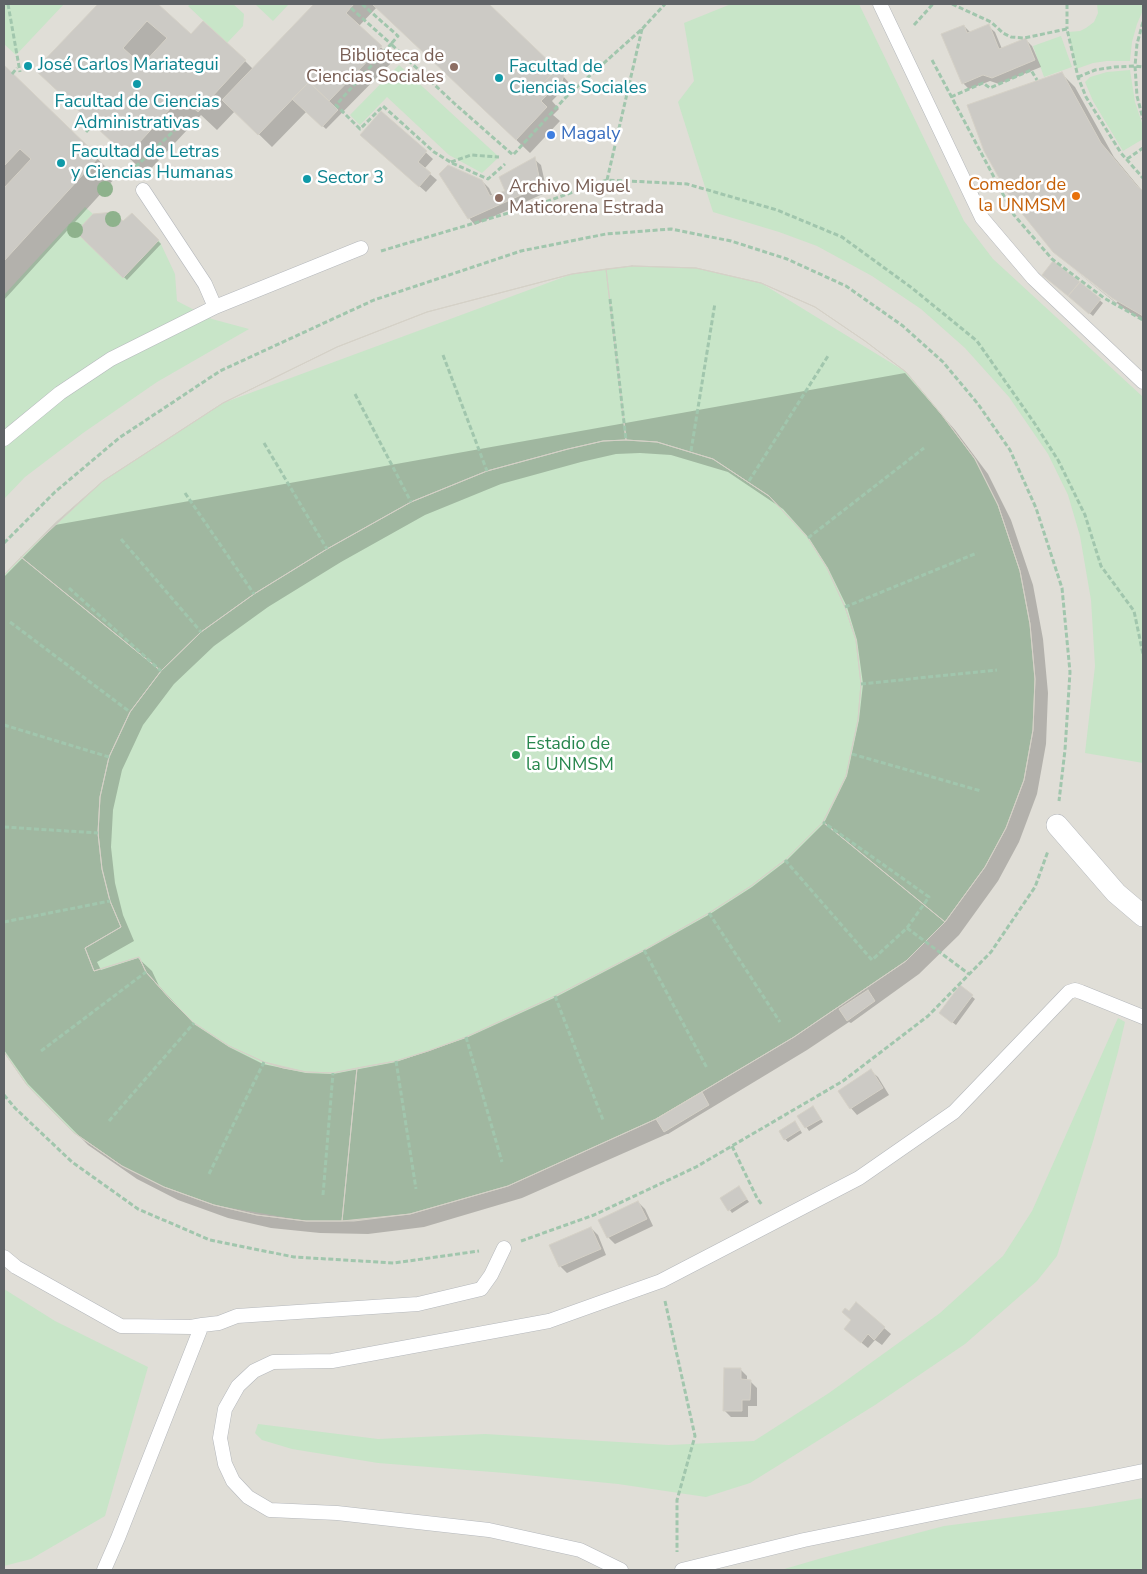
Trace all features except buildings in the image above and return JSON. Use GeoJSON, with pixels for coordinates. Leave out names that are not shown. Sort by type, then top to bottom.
{"type":"FeatureCollection","features":[{"type":"Feature","properties":{"kind":"street"},"geometry":{"type":"LineString","coordinates":[[1057,826],[1116,894],[1143,916]]}},
{"type":"Feature","properties":{"kind":"lane"},"geometry":{"type":"LineString","coordinates":[[880,4],[982,218],[1033,278],[1143,382]]}},
{"type":"Feature","properties":{"kind":"lane"},"geometry":{"type":"LineString","coordinates":[[143,190],[205,284],[215,307]]}},
{"type":"Feature","properties":{"kind":"lane"},"geometry":{"type":"LineString","coordinates":[[4,439],[60,393],[111,358],[215,307],[361,248]]}},
{"type":"Feature","properties":{"kind":"lane"},"geometry":{"type":"LineString","coordinates":[[620,1570],[580,1550],[489,1530],[337,1513],[270,1510],[248,1497],[234,1481],[225,1464],[220,1438],[225,1409],[238,1386],[254,1371],[272,1362],[332,1361],[549,1321],[661,1281],[859,1178],[954,1112],[1069,992],[1075,990],[1081,992],[1143,1017]]}},
{"type":"Feature","properties":{"kind":"lane"},"geometry":{"type":"LineString","coordinates":[[4,1257],[16,1267],[121,1326],[191,1326],[219,1323],[237,1316],[418,1304],[481,1289],[491,1275],[504,1248]]}},
{"type":"Feature","properties":{"kind":"lane"},"geometry":{"type":"LineString","coordinates":[[104,1570],[202,1325]]}},
{"type":"Feature","properties":{"kind":"lane"},"geometry":{"type":"LineString","coordinates":[[682,1570],[804,1540],[1143,1471]]}},
{"type":"Feature","properties":{"kind":"path"},"geometry":{"type":"LineString","coordinates":[[8,4],[18,70],[12,74]]}},
{"type":"Feature","properties":{"kind":"path"},"geometry":{"type":"LineString","coordinates":[[362,4],[398,36],[336,105],[360,129],[382,106],[434,152],[488,179],[505,164]]}},
{"type":"Feature","properties":{"kind":"path"},"geometry":{"type":"LineString","coordinates":[[350,8],[513,155],[567,96],[642,29],[665,4]]}},
{"type":"Feature","properties":{"kind":"path"},"geometry":{"type":"LineString","coordinates":[[914,25],[933,4]]}},
{"type":"Feature","properties":{"kind":"path"},"geometry":{"type":"LineString","coordinates":[[952,4],[991,22],[1002,33],[1011,37],[1024,38],[1067,29]]}},
{"type":"Feature","properties":{"kind":"path"},"geometry":{"type":"LineString","coordinates":[[1067,4],[1067,29],[1078,77],[1086,97],[1126,159],[1143,178]]}},
{"type":"Feature","properties":{"kind":"path"},"geometry":{"type":"LineString","coordinates":[[910,18],[918,33]]}},
{"type":"Feature","properties":{"kind":"path"},"geometry":{"type":"LineString","coordinates":[[1143,22],[1137,44],[1135,66],[1137,96],[1143,119]]}},
{"type":"Feature","properties":{"kind":"path"},"geometry":{"type":"LineString","coordinates":[[607,180],[642,29]]}},
{"type":"Feature","properties":{"kind":"path"},"geometry":{"type":"LineString","coordinates":[[930,57],[1014,215],[1052,259],[1104,298],[1143,320]]}},
{"type":"Feature","properties":{"kind":"path"},"geometry":{"type":"LineString","coordinates":[[1078,77],[1096,70],[1135,66],[1143,68]]}},
{"type":"Feature","properties":{"kind":"path"},"geometry":{"type":"LineString","coordinates":[[951,97],[983,83],[990,88],[1031,70],[1037,80]]}},
{"type":"Feature","properties":{"kind":"path"},"geometry":{"type":"LineString","coordinates":[[129,173],[178,126],[196,123]]}},
{"type":"Feature","properties":{"kind":"path"},"geometry":{"type":"LineString","coordinates":[[86,132],[93,124]]}},
{"type":"Feature","properties":{"kind":"path"},"geometry":{"type":"LineString","coordinates":[[1126,159],[1143,148]]}},
{"type":"Feature","properties":{"kind":"path"},"geometry":{"type":"LineString","coordinates":[[451,162],[472,155],[498,157]]}},
{"type":"Feature","properties":{"kind":"path"},"geometry":{"type":"LineString","coordinates":[[361,248],[375,252],[546,202],[607,180],[687,184],[777,210],[842,237],[912,288],[977,342],[1058,460],[1084,515],[1101,566],[1134,611],[1143,654]]}},
{"type":"Feature","properties":{"kind":"path"},"geometry":{"type":"LineString","coordinates":[[4,543],[56,492],[119,438],[220,371],[374,300],[521,252],[606,234],[671,229],[730,241],[787,259],[846,286],[903,326],[942,362],[978,404],[1010,450],[1036,508],[1062,588],[1070,672],[1065,750],[1057,826],[1035,887],[991,952],[928,1016],[843,1081],[696,1167],[594,1215],[504,1248],[394,1264],[294,1257],[210,1240],[138,1209],[72,1162],[15,1108],[4,1095]]}},
{"type":"Feature","properties":{"kind":"path"},"geometry":{"type":"LineString","coordinates":[[610,299],[626,440]]}},
{"type":"Feature","properties":{"kind":"path"},"geometry":{"type":"LineString","coordinates":[[692,451],[715,303]]}},
{"type":"Feature","properties":{"kind":"path"},"geometry":{"type":"LineString","coordinates":[[443,356],[487,471]]}},
{"type":"Feature","properties":{"kind":"path"},"geometry":{"type":"LineString","coordinates":[[749,481],[828,356]]}},
{"type":"Feature","properties":{"kind":"path"},"geometry":{"type":"LineString","coordinates":[[354,394],[411,502]]}},
{"type":"Feature","properties":{"kind":"path"},"geometry":{"type":"LineString","coordinates":[[264,443],[327,549]]}},
{"type":"Feature","properties":{"kind":"path"},"geometry":{"type":"LineString","coordinates":[[808,538],[924,448]]}},
{"type":"Feature","properties":{"kind":"path"},"geometry":{"type":"LineString","coordinates":[[185,493],[254,594]]}},
{"type":"Feature","properties":{"kind":"path"},"geometry":{"type":"LineString","coordinates":[[120,539],[201,632]]}},
{"type":"Feature","properties":{"kind":"path"},"geometry":{"type":"LineString","coordinates":[[845,607],[977,553]]}},
{"type":"Feature","properties":{"kind":"path"},"geometry":{"type":"LineString","coordinates":[[69,588],[161,671]]}},
{"type":"Feature","properties":{"kind":"path"},"geometry":{"type":"LineString","coordinates":[[10,622],[130,712]]}},
{"type":"Feature","properties":{"kind":"path"},"geometry":{"type":"LineString","coordinates":[[861,684],[997,670]]}},
{"type":"Feature","properties":{"kind":"path"},"geometry":{"type":"LineString","coordinates":[[4,725],[109,756]]}},
{"type":"Feature","properties":{"kind":"path"},"geometry":{"type":"LineString","coordinates":[[852,754],[981,791]]}},
{"type":"Feature","properties":{"kind":"path"},"geometry":{"type":"LineString","coordinates":[[785,860],[872,960],[907,928],[929,897],[823,822]]}},
{"type":"Feature","properties":{"kind":"path"},"geometry":{"type":"LineString","coordinates":[[4,827],[98,832]]}},
{"type":"Feature","properties":{"kind":"path"},"geometry":{"type":"LineString","coordinates":[[4,922],[110,901]]}},
{"type":"Feature","properties":{"kind":"path"},"geometry":{"type":"LineString","coordinates":[[709,913],[780,1022]]}},
{"type":"Feature","properties":{"kind":"path"},"geometry":{"type":"LineString","coordinates":[[907,928],[969,974]]}},
{"type":"Feature","properties":{"kind":"path"},"geometry":{"type":"LineString","coordinates":[[644,950],[707,1068]]}},
{"type":"Feature","properties":{"kind":"path"},"geometry":{"type":"LineString","coordinates":[[41,1051],[146,972]]}},
{"type":"Feature","properties":{"kind":"path"},"geometry":{"type":"LineString","coordinates":[[556,996],[604,1120]]}},
{"type":"Feature","properties":{"kind":"path"},"geometry":{"type":"LineString","coordinates":[[109,1121],[194,1023]]}},
{"type":"Feature","properties":{"kind":"path"},"geometry":{"type":"LineString","coordinates":[[466,1037],[502,1162]]}},
{"type":"Feature","properties":{"kind":"path"},"geometry":{"type":"LineString","coordinates":[[396,1061],[416,1189]]}},
{"type":"Feature","properties":{"kind":"path"},"geometry":{"type":"LineString","coordinates":[[209,1174],[264,1062]]}},
{"type":"Feature","properties":{"kind":"path"},"geometry":{"type":"LineString","coordinates":[[323,1195],[333,1073]]}},
{"type":"Feature","properties":{"kind":"path"},"geometry":{"type":"LineString","coordinates":[[732,1146],[757,1198],[774,1222]]}},
{"type":"Feature","properties":{"kind":"path"},"geometry":{"type":"LineString","coordinates":[[661,1281],[695,1436],[677,1500],[677,1553]]}},
{"type":"Feature","properties":{"kind":"shaded area"},"geometry":{"type":"Polygon","coordinates":[[[4,4],[1143,4],[1143,1570],[4,1570],[4,4]]]}},
{"type":"Feature","properties":{"kind":"green space"},"geometry":{"type":"Polygon","coordinates":[[[4,4],[64,4],[16,55],[4,44],[4,4]]]}},
{"type":"Feature","properties":{"kind":"green space"},"geometry":{"type":"Polygon","coordinates":[[[191,4],[233,4],[244,14],[243,26],[227,43],[188,6],[191,4]]]}},
{"type":"Feature","properties":{"kind":"green space"},"geometry":{"type":"Polygon","coordinates":[[[255,4],[289,4],[273,21],[255,4]]]}},
{"type":"Feature","properties":{"kind":"green space"},"geometry":{"type":"Polygon","coordinates":[[[731,4],[859,4],[964,221],[993,259],[1143,397],[1143,763],[1085,753],[1095,666],[1091,600],[1080,536],[1068,495],[1048,454],[1009,397],[965,348],[921,309],[872,276],[817,246],[713,212],[678,102],[694,81],[684,23],[731,4]]]}},
{"type":"Feature","properties":{"kind":"green space"},"geometry":{"type":"Polygon","coordinates":[[[1097,4],[1143,4],[1143,10],[1132,42],[1130,61],[1093,63],[1076,69],[1068,32],[1080,31],[1094,22],[1098,13],[1097,4]]]}},
{"type":"Feature","properties":{"kind":"green space"},"geometry":{"type":"Polygon","coordinates":[[[1061,36],[1072,67],[1044,77],[1033,46],[1061,36]]]}},
{"type":"Feature","properties":{"kind":"green space"},"geometry":{"type":"Polygon","coordinates":[[[399,65],[499,157],[482,173],[449,155],[387,97],[360,125],[350,115],[399,65]]]}},
{"type":"Feature","properties":{"kind":"green space"},"geometry":{"type":"Polygon","coordinates":[[[1130,70],[1135,102],[1143,126],[1143,139],[1123,151],[1093,101],[1085,82],[1090,77],[1107,72],[1130,70]]]}},
{"type":"Feature","properties":{"kind":"green space"},"geometry":{"type":"Polygon","coordinates":[[[85,207],[93,214],[76,232],[123,278],[159,240],[175,274],[177,301],[212,319],[249,329],[157,382],[83,433],[25,477],[4,499],[4,295],[85,207]]]}},
{"type":"Feature","properties":{"kind":"green space","name":"Estadio de la UNMSM"},"geometry":{"type":"Polygon","coordinates":[[[632,266],[696,268],[761,283],[906,372],[975,459],[998,505],[1020,571],[1030,624],[1035,679],[1033,730],[1024,780],[1006,828],[985,867],[945,922],[906,961],[794,1037],[656,1119],[508,1186],[410,1214],[354,1221],[306,1221],[214,1205],[164,1187],[122,1166],[73,1132],[27,1085],[4,1052],[4,575],[54,524],[103,481],[223,403],[572,274],[632,266]]]}},
{"type":"Feature","properties":{"kind":"green space"},"geometry":{"type":"Polygon","coordinates":[[[1118,1018],[1125,1022],[1118,1052],[1094,1138],[1057,1256],[1037,1281],[965,1344],[875,1405],[750,1483],[706,1497],[618,1484],[378,1463],[292,1449],[262,1440],[255,1433],[258,1424],[378,1439],[485,1434],[669,1445],[754,1441],[829,1393],[940,1313],[1003,1256],[1032,1211],[1118,1018]]]}},
{"type":"Feature","properties":{"kind":"green space"},"geometry":{"type":"Polygon","coordinates":[[[4,1289],[55,1321],[148,1367],[105,1516],[31,1559],[4,1566],[4,1289]]]}},
{"type":"Feature","properties":{"kind":"green space"},"geometry":{"type":"Polygon","coordinates":[[[1143,1498],[1143,1570],[781,1570],[944,1526],[1090,1507],[1143,1498]]]}},
{"type":"Feature","properties":{"kind":"place","name":"José Carlos Mariategui"},"geometry":{"type":"Point","coordinates":[28,66]}},
{"type":"Feature","properties":{"kind":"place","name":"Biblioteca de Ciencias Sociales"},"geometry":{"type":"Point","coordinates":[454,67]}},
{"type":"Feature","properties":{"kind":"place","name":"Facultad de Ciencias Sociales"},"geometry":{"type":"Point","coordinates":[499,78]}},
{"type":"Feature","properties":{"kind":"place","name":"Facultad de Ciencias Administrativas"},"geometry":{"type":"Point","coordinates":[137,84]}},
{"type":"Feature","properties":{"kind":"place","name":"Magaly"},"geometry":{"type":"Point","coordinates":[551,135]}},
{"type":"Feature","properties":{"kind":"place","name":"Facultad de Letras y Ciencias Humanas"},"geometry":{"type":"Point","coordinates":[61,163]}},
{"type":"Feature","properties":{"kind":"place","name":"Sector 3"},"geometry":{"type":"Point","coordinates":[307,179]}},
{"type":"Feature","properties":{"kind":"place","name":"Comedor de la UNMSM"},"geometry":{"type":"Point","coordinates":[1076,196]}},
{"type":"Feature","properties":{"kind":"place","name":"Archivo Miguel Maticorena Estrada"},"geometry":{"type":"Point","coordinates":[499,198]}},
{"type":"Feature","properties":{"kind":"place","name":"Estadio de la UNMSM"},"geometry":{"type":"Point","coordinates":[516,755]}}]}
